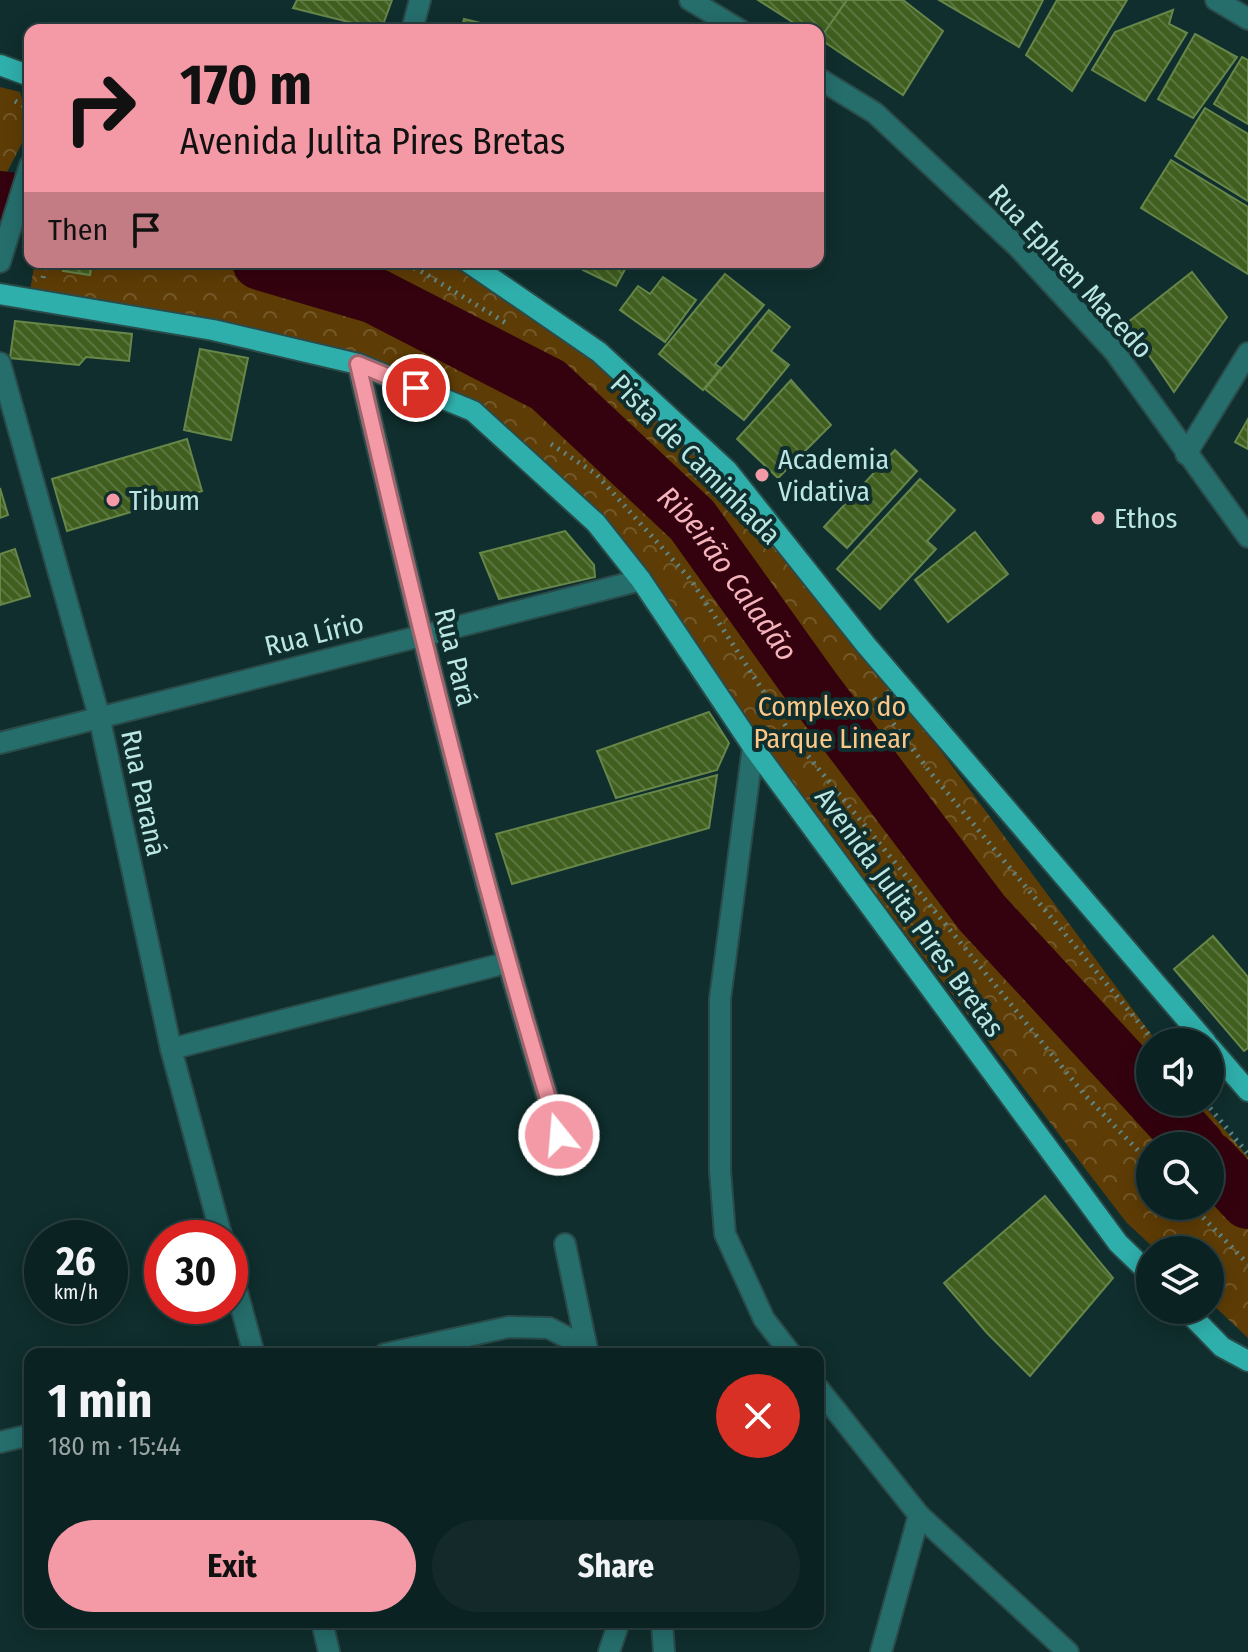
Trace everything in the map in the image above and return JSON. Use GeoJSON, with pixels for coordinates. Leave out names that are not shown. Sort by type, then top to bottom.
{"type":"FeatureCollection","features":[{"type":"Feature","properties":{"kind":"main road"},"geometry":{"type":"LineString","coordinates":[[0,65],[24,74]]}},
{"type":"Feature","properties":{"kind":"main road"},"geometry":{"type":"LineString","coordinates":[[477,268],[599,352],[727,470],[866,645],[1194,1028]]}},
{"type":"Feature","properties":{"kind":"main road","name":"Avenida Julita Pires Bretas"},"geometry":{"type":"LineString","coordinates":[[0,294],[213,330],[358,364],[473,411],[596,523],[641,580],[753,747],[1118,1243],[1136,1260]]}},
{"type":"Feature","properties":{"kind":"main road"},"geometry":{"type":"LineString","coordinates":[[1224,1063],[1248,1091]]}},
{"type":"Feature","properties":{"kind":"main road"},"geometry":{"type":"LineString","coordinates":[[1200,1324],[1222,1347],[1248,1361]]}},
{"type":"Feature","properties":{"kind":"street"},"geometry":{"type":"LineString","coordinates":[[414,24],[420,0]]}},
{"type":"Feature","properties":{"kind":"street"},"geometry":{"type":"LineString","coordinates":[[690,0],[730,24]]}},
{"type":"Feature","properties":{"kind":"street"},"geometry":{"type":"LineString","coordinates":[[1216,0],[1248,19]]}},
{"type":"Feature","properties":{"kind":"street","name":"Rua Ephren Macedo"},"geometry":{"type":"LineString","coordinates":[[824,82],[875,113],[1019,248],[1114,351],[1248,537]]}},
{"type":"Feature","properties":{"kind":"street"},"geometry":{"type":"LineString","coordinates":[[0,262],[24,186]]}},
{"type":"Feature","properties":{"kind":"street"},"geometry":{"type":"LineString","coordinates":[[1186,454],[1248,353]]}},
{"type":"Feature","properties":{"kind":"street","name":"Rua Paraná"},"geometry":{"type":"LineString","coordinates":[[0,363],[99,716],[171,1049],[217,1220]]}},
{"type":"Feature","properties":{"kind":"street","name":"Rua Pará"},"geometry":{"type":"LineString","coordinates":[[358,364],[421,636],[506,963],[559,1135]]}},
{"type":"Feature","properties":{"kind":"street","name":"Rua Lírio"},"geometry":{"type":"LineString","coordinates":[[0,743],[641,580]]}},
{"type":"Feature","properties":{"kind":"street"},"geometry":{"type":"LineString","coordinates":[[753,747],[720,999],[720,1171],[725,1234],[764,1319],[786,1348]]}},
{"type":"Feature","properties":{"kind":"street"},"geometry":{"type":"LineString","coordinates":[[171,1049],[506,963]]}},
{"type":"Feature","properties":{"kind":"street"},"geometry":{"type":"LineString","coordinates":[[565,1244],[586,1348]]}},
{"type":"Feature","properties":{"kind":"street"},"geometry":{"type":"LineString","coordinates":[[246,1324],[252,1348]]}},
{"type":"Feature","properties":{"kind":"street"},"geometry":{"type":"LineString","coordinates":[[413,1348],[509,1327],[549,1328],[583,1348]]}},
{"type":"Feature","properties":{"kind":"street"},"geometry":{"type":"LineString","coordinates":[[824,1396],[919,1515],[1068,1652]]}},
{"type":"Feature","properties":{"kind":"street"},"geometry":{"type":"LineString","coordinates":[[0,1442],[24,1436]]}},
{"type":"Feature","properties":{"kind":"street"},"geometry":{"type":"LineString","coordinates":[[881,1652],[919,1515]]}},
{"type":"Feature","properties":{"kind":"street"},"geometry":{"type":"LineString","coordinates":[[323,1628],[329,1652]]}},
{"type":"Feature","properties":{"kind":"street"},"geometry":{"type":"LineString","coordinates":[[609,1652],[617,1628]]}},
{"type":"Feature","properties":{"kind":"street"},"geometry":{"type":"LineString","coordinates":[[662,1628],[664,1652]]}},
{"type":"Feature","properties":{"kind":"path"},"geometry":{"type":"LineString","coordinates":[[414,268],[519,331]]}},
{"type":"Feature","properties":{"kind":"path"},"geometry":{"type":"LineString","coordinates":[[872,696],[930,772],[1143,1028]]}},
{"type":"Feature","properties":{"kind":"path"},"geometry":{"type":"LineString","coordinates":[[1217,1116],[1248,1154]]}},
{"type":"Feature","properties":{"kind":"path"},"geometry":{"type":"LineString","coordinates":[[1206,1220],[1248,1264]]}},
{"type":"Feature","properties":{"kind":"green space"},"geometry":{"type":"Polygon","coordinates":[[[0,87],[20,92],[24,106],[24,140],[5,176],[0,176],[0,87]]]}},
{"type":"Feature","properties":{"kind":"green space","name":"Complexo do Parque Linear"},"geometry":{"type":"Polygon","coordinates":[[[34,268],[469,268],[597,353],[722,472],[863,646],[1147,1028],[1136,1028],[1136,1116],[1213,1116],[1248,1157],[1248,1338],[1224,1315],[1224,1236],[1141,1236],[1126,1222],[771,757],[662,593],[473,406],[357,358],[30,290],[34,268]]]}},
{"type":"Feature","properties":{"kind":"building"},"geometry":{"type":"Polygon","coordinates":[[[297,0],[392,0],[383,24],[357,24],[293,8],[297,0]]]}},
{"type":"Feature","properties":{"kind":"building"},"geometry":{"type":"Polygon","coordinates":[[[758,0],[847,0],[824,33],[824,24],[796,24],[758,0]]]}},
{"type":"Feature","properties":{"kind":"building"},"geometry":{"type":"Polygon","coordinates":[[[847,0],[903,0],[943,31],[903,95],[824,42],[824,33],[847,0]]]}},
{"type":"Feature","properties":{"kind":"building"},"geometry":{"type":"Polygon","coordinates":[[[939,0],[1043,0],[1019,47],[939,0]]]}},
{"type":"Feature","properties":{"kind":"building"},"geometry":{"type":"Polygon","coordinates":[[[1057,0],[1127,0],[1072,91],[1026,55],[1057,0]]]}},
{"type":"Feature","properties":{"kind":"building"},"geometry":{"type":"Polygon","coordinates":[[[1173,10],[1169,24],[1187,33],[1145,101],[1092,70],[1115,32],[1173,10]]]}},
{"type":"Feature","properties":{"kind":"building"},"geometry":{"type":"Polygon","coordinates":[[[464,19],[485,24],[463,24],[464,19]]]}},
{"type":"Feature","properties":{"kind":"building"},"geometry":{"type":"Polygon","coordinates":[[[1195,34],[1237,57],[1193,118],[1158,99],[1195,34]]]}},
{"type":"Feature","properties":{"kind":"building"},"geometry":{"type":"Polygon","coordinates":[[[1242,57],[1248,60],[1248,124],[1214,104],[1242,57]]]}},
{"type":"Feature","properties":{"kind":"building"},"geometry":{"type":"Polygon","coordinates":[[[1205,108],[1248,134],[1248,201],[1175,156],[1205,108]]]}},
{"type":"Feature","properties":{"kind":"building"},"geometry":{"type":"Polygon","coordinates":[[[1171,160],[1248,207],[1248,274],[1141,208],[1171,160]]]}},
{"type":"Feature","properties":{"kind":"building"},"geometry":{"type":"Polygon","coordinates":[[[64,268],[91,268],[90,275],[63,271],[64,268]]]}},
{"type":"Feature","properties":{"kind":"building"},"geometry":{"type":"Polygon","coordinates":[[[584,268],[626,268],[616,286],[584,268]]]}},
{"type":"Feature","properties":{"kind":"building"},"geometry":{"type":"Polygon","coordinates":[[[1192,272],[1227,317],[1174,392],[1127,323],[1192,272]]]}},
{"type":"Feature","properties":{"kind":"building"},"geometry":{"type":"Polygon","coordinates":[[[725,274],[764,305],[715,364],[721,368],[703,390],[659,354],[725,274]]]}},
{"type":"Feature","properties":{"kind":"building"},"geometry":{"type":"Polygon","coordinates":[[[663,277],[696,300],[665,342],[620,310],[638,286],[650,294],[663,277]]]}},
{"type":"Feature","properties":{"kind":"building"},"geometry":{"type":"Polygon","coordinates":[[[769,310],[790,327],[771,351],[789,365],[744,420],[705,389],[769,310]]]}},
{"type":"Feature","properties":{"kind":"building"},"geometry":{"type":"Polygon","coordinates":[[[15,321],[132,334],[129,361],[86,357],[79,365],[10,358],[15,321]]]}},
{"type":"Feature","properties":{"kind":"building"},"geometry":{"type":"Polygon","coordinates":[[[200,349],[248,358],[231,440],[184,430],[200,349]]]}},
{"type":"Feature","properties":{"kind":"building"},"geometry":{"type":"Polygon","coordinates":[[[791,380],[831,425],[778,478],[737,439],[791,380]]]}},
{"type":"Feature","properties":{"kind":"building"},"geometry":{"type":"Polygon","coordinates":[[[1248,419],[1248,449],[1235,442],[1248,419]]]}},
{"type":"Feature","properties":{"kind":"building"},"geometry":{"type":"Polygon","coordinates":[[[187,439],[202,491],[67,531],[52,479],[187,439]]]}},
{"type":"Feature","properties":{"kind":"building"},"geometry":{"type":"Polygon","coordinates":[[[895,450],[917,471],[847,548],[824,527],[895,450]]]}},
{"type":"Feature","properties":{"kind":"building"},"geometry":{"type":"Polygon","coordinates":[[[920,479],[955,510],[927,541],[936,549],[880,609],[837,569],[920,479]]]}},
{"type":"Feature","properties":{"kind":"building"},"geometry":{"type":"Polygon","coordinates":[[[0,488],[8,515],[0,518],[0,488]]]}},
{"type":"Feature","properties":{"kind":"building"},"geometry":{"type":"Polygon","coordinates":[[[565,531],[594,565],[595,577],[499,599],[480,553],[565,531]]]}},
{"type":"Feature","properties":{"kind":"building"},"geometry":{"type":"Polygon","coordinates":[[[975,532],[1008,574],[948,622],[915,580],[975,532]]]}},
{"type":"Feature","properties":{"kind":"building"},"geometry":{"type":"Polygon","coordinates":[[[15,549],[30,596],[0,605],[0,554],[15,549]]]}},
{"type":"Feature","properties":{"kind":"building"},"geometry":{"type":"Polygon","coordinates":[[[709,712],[729,743],[717,770],[616,798],[597,751],[709,712]]]}},
{"type":"Feature","properties":{"kind":"building"},"geometry":{"type":"Polygon","coordinates":[[[717,775],[709,828],[512,884],[496,834],[717,775]]]}},
{"type":"Feature","properties":{"kind":"building"},"geometry":{"type":"Polygon","coordinates":[[[1213,936],[1248,977],[1248,1048],[1244,1051],[1174,969],[1213,936]]]}},
{"type":"Feature","properties":{"kind":"building"},"geometry":{"type":"Polygon","coordinates":[[[1045,1196],[1113,1278],[1030,1376],[944,1283],[1045,1196]]]}},
{"type":"Feature","properties":{"kind":"waterway","name":"Ribeirão Caladão"},"geometry":{"type":"LineString","coordinates":[[0,199],[24,202]]}},
{"type":"Feature","properties":{"kind":"waterway","name":"Ribeirão Caladão"},"geometry":{"type":"LineString","coordinates":[[280,268],[375,296],[548,385],[692,520],[815,692],[982,913],[1136,1080]]}},
{"type":"Feature","properties":{"kind":"waterway","name":"Ribeirão Caladão"},"geometry":{"type":"LineString","coordinates":[[1169,1116],[1184,1132]]}},
{"type":"Feature","properties":{"kind":"waterway","name":"Ribeirão Caladão"},"geometry":{"type":"LineString","coordinates":[[1224,1175],[1248,1201]]}},
{"type":"Feature","properties":{"kind":"place","name":"Academia Vidativa"},"geometry":{"type":"Point","coordinates":[762,475]}},
{"type":"Feature","properties":{"kind":"place","name":"Tibum"},"geometry":{"type":"Point","coordinates":[113,500]}},
{"type":"Feature","properties":{"kind":"place","name":"Ethos"},"geometry":{"type":"Point","coordinates":[1098,518]}},
{"type":"Feature","properties":{"kind":"route"},"geometry":{"type":"LineString","coordinates":[[416,388],[358,364],[421,636],[490,903],[559,1135]]}}]}
